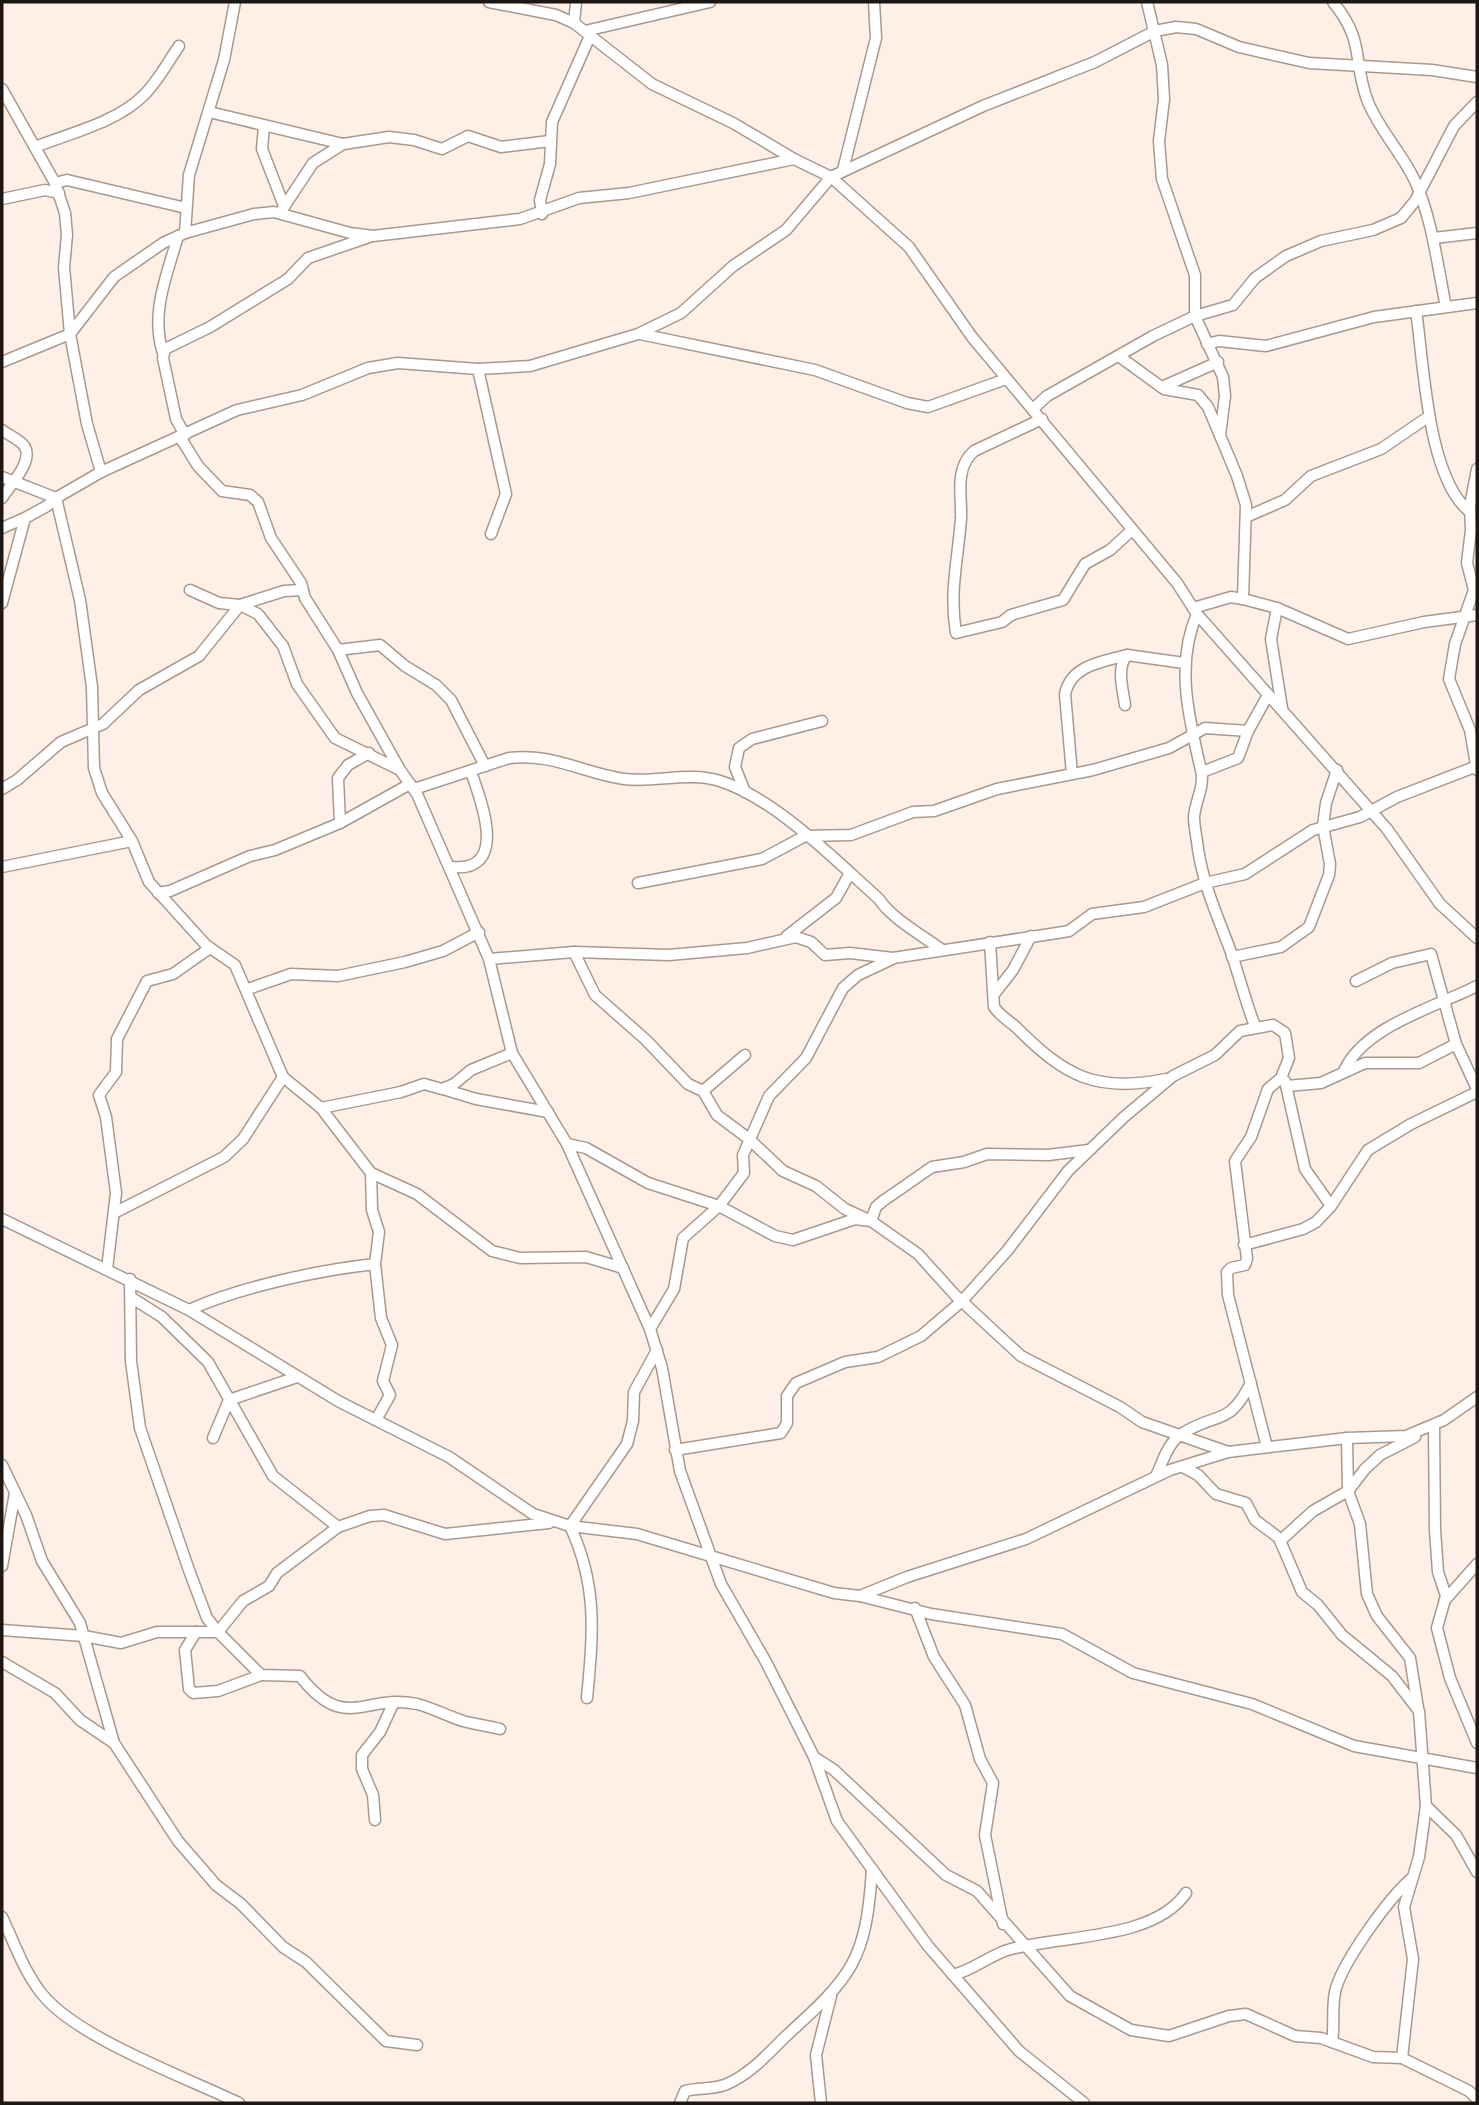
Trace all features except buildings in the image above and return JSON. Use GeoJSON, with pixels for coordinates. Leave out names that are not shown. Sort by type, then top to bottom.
{"type":"FeatureCollection","features":[{"type":"Feature","properties":{"kind":"street"},"geometry":{"type":"LineString","coordinates":[[235,2],[224,60],[189,175],[182,235],[159,296],[159,335],[176,419],[198,466],[222,491],[250,495],[258,502],[271,538],[301,583],[302,590],[338,650],[357,693],[400,770],[412,786],[451,867],[489,959],[512,1054],[567,1144],[650,1329],[657,1350],[675,1450],[721,1584],[766,1662],[814,1757],[838,1821],[928,1947],[1019,2051],[1084,2103]]}},
{"type":"Feature","properties":{"kind":"street"},"geometry":{"type":"LineString","coordinates":[[489,2],[556,15],[574,23],[652,84],[733,123],[831,177],[909,247],[972,337],[1034,408],[1131,531],[1177,583],[1195,611],[1337,770],[1440,904],[1477,939]]}},
{"type":"Feature","properties":{"kind":"street"},"geometry":{"type":"LineString","coordinates":[[574,23],[576,2]]}},
{"type":"Feature","properties":{"kind":"street"},"geometry":{"type":"LineString","coordinates":[[587,34],[710,2]]}},
{"type":"Feature","properties":{"kind":"street"},"geometry":{"type":"LineString","coordinates":[[843,170],[874,47],[874,2]]}},
{"type":"Feature","properties":{"kind":"street"},"geometry":{"type":"LineString","coordinates":[[1147,2],[1162,65],[1164,99],[1159,141],[1162,179],[1180,222],[1195,275],[1195,316],[1206,344],[1218,362],[1225,396],[1220,435]]}},
{"type":"Feature","properties":{"kind":"street"},"geometry":{"type":"LineString","coordinates":[[1334,2],[1355,37],[1364,89],[1374,116],[1404,161],[1419,193],[1434,237],[1446,307]]}},
{"type":"Feature","properties":{"kind":"street"},"geometry":{"type":"LineString","coordinates":[[2,528],[47,506],[101,472],[249,405],[302,395],[384,364],[478,369],[535,365],[638,334],[681,313],[733,265],[786,230],[831,177],[983,106],[1096,62],[1155,31],[1189,28],[1239,47],[1296,61],[1361,64],[1477,76]]}},
{"type":"Feature","properties":{"kind":"street"},"geometry":{"type":"LineString","coordinates":[[542,214],[540,200],[550,164],[552,122],[587,34]]}},
{"type":"Feature","properties":{"kind":"street"},"geometry":{"type":"LineString","coordinates":[[35,147],[107,119],[132,105],[153,86],[179,46]]}},
{"type":"Feature","properties":{"kind":"street"},"geometry":{"type":"LineString","coordinates":[[2,89],[57,188],[67,224],[64,267],[70,334],[87,424],[101,472]]}},
{"type":"Feature","properties":{"kind":"street"},"geometry":{"type":"LineString","coordinates":[[1034,408],[1047,396],[1153,336],[1195,316],[1233,305],[1255,278],[1286,256],[1321,241],[1373,230],[1401,218],[1419,193],[1454,126],[1477,102]]}},
{"type":"Feature","properties":{"kind":"street"},"geometry":{"type":"LineString","coordinates":[[209,112],[343,144],[389,137],[414,140],[439,149],[468,136],[501,147],[550,141]]}},
{"type":"Feature","properties":{"kind":"street"},"geometry":{"type":"LineString","coordinates":[[264,126],[262,149],[282,210]]}},
{"type":"Feature","properties":{"kind":"street"},"geometry":{"type":"LineString","coordinates":[[282,210],[313,163],[343,144]]}},
{"type":"Feature","properties":{"kind":"street"},"geometry":{"type":"LineString","coordinates":[[163,353],[169,346],[210,327],[288,279],[308,258],[373,236],[520,219],[542,214],[579,198],[629,193],[794,159]]}},
{"type":"Feature","properties":{"kind":"street"},"geometry":{"type":"LineString","coordinates":[[2,199],[57,188],[66,180],[186,208]]}},
{"type":"Feature","properties":{"kind":"street"},"geometry":{"type":"LineString","coordinates":[[2,362],[70,334],[114,277],[182,235],[254,214],[282,210],[355,234],[373,236]]}},
{"type":"Feature","properties":{"kind":"street"},"geometry":{"type":"LineString","coordinates":[[1434,237],[1477,233]]}},
{"type":"Feature","properties":{"kind":"street"},"geometry":{"type":"LineString","coordinates":[[1206,344],[1219,341],[1266,346],[1374,317],[1477,303]]}},
{"type":"Feature","properties":{"kind":"street"},"geometry":{"type":"LineString","coordinates":[[1416,311],[1424,360],[1428,417],[1443,472],[1460,502],[1470,512]]}},
{"type":"Feature","properties":{"kind":"street"},"geometry":{"type":"LineString","coordinates":[[638,334],[815,370],[907,403],[928,407],[1006,379]]}},
{"type":"Feature","properties":{"kind":"street"},"geometry":{"type":"LineString","coordinates":[[1120,357],[1162,387],[1200,396],[1208,407],[1241,487],[1246,517],[1243,598]]}},
{"type":"Feature","properties":{"kind":"street"},"geometry":{"type":"LineString","coordinates":[[1162,387],[1218,362]]}},
{"type":"Feature","properties":{"kind":"street"},"geometry":{"type":"LineString","coordinates":[[478,369],[506,494],[491,534]]}},
{"type":"Feature","properties":{"kind":"street"},"geometry":{"type":"LineString","coordinates":[[1246,517],[1289,498],[1311,476],[1366,457],[1389,445],[1428,417]]}},
{"type":"Feature","properties":{"kind":"street"},"geometry":{"type":"LineString","coordinates":[[1042,419],[974,451],[965,458],[960,480],[961,519],[953,575],[952,607],[956,634],[1002,622],[1011,615],[1063,600],[1085,564],[1110,550],[1131,531]]}},
{"type":"Feature","properties":{"kind":"street"},"geometry":{"type":"LineString","coordinates":[[2,430],[23,444],[26,452],[20,473],[2,498]]}},
{"type":"Feature","properties":{"kind":"street"},"geometry":{"type":"LineString","coordinates":[[489,959],[574,952],[670,955],[747,948],[784,938],[807,940],[825,955],[850,953],[893,958],[1069,931],[1092,914],[1144,907],[1205,883],[1245,874],[1298,838],[1323,826],[1371,812],[1409,792],[1477,768],[1469,730],[1449,679],[1455,644],[1474,590],[1467,563],[1470,512],[1477,469]]}},
{"type":"Feature","properties":{"kind":"street"},"geometry":{"type":"LineString","coordinates":[[2,477],[56,498]]}},
{"type":"Feature","properties":{"kind":"street"},"geometry":{"type":"LineString","coordinates":[[56,498],[80,600],[92,687],[94,768],[102,793],[132,841],[149,881],[210,948],[231,960],[248,989],[262,1032],[283,1077],[321,1108],[371,1173],[417,1194],[492,1251],[520,1258],[586,1256],[623,1268]]}},
{"type":"Feature","properties":{"kind":"street"},"geometry":{"type":"LineString","coordinates":[[2,603],[25,518]]}},
{"type":"Feature","properties":{"kind":"street"},"geometry":{"type":"LineString","coordinates":[[190,590],[219,603],[240,606],[258,614],[276,635],[297,684],[335,738],[400,770]]}},
{"type":"Feature","properties":{"kind":"street"},"geometry":{"type":"LineString","coordinates":[[2,789],[17,780],[61,742],[103,724],[139,690],[199,656],[240,606],[284,591],[302,590]]}},
{"type":"Feature","properties":{"kind":"street"},"geometry":{"type":"LineString","coordinates":[[1255,1026],[1205,883],[1194,817],[1201,792],[1202,772],[1193,734],[1184,663],[1195,611],[1214,600],[1243,598],[1277,608],[1349,639],[1477,615]]}},
{"type":"Feature","properties":{"kind":"street"},"geometry":{"type":"LineString","coordinates":[[1277,608],[1272,639],[1282,709]]}},
{"type":"Feature","properties":{"kind":"street"},"geometry":{"type":"LineString","coordinates":[[338,650],[380,645],[436,685],[451,699],[485,766]]}},
{"type":"Feature","properties":{"kind":"street"},"geometry":{"type":"LineString","coordinates":[[1072,774],[1065,694],[1067,683],[1084,667],[1127,655],[1184,663]]}},
{"type":"Feature","properties":{"kind":"street"},"geometry":{"type":"LineString","coordinates":[[1125,705],[1121,675],[1122,661],[1127,655]]}},
{"type":"Feature","properties":{"kind":"street"},"geometry":{"type":"LineString","coordinates":[[1202,772],[1238,758],[1248,731],[1268,695]]}},
{"type":"Feature","properties":{"kind":"street"},"geometry":{"type":"LineString","coordinates":[[745,793],[735,767],[739,748],[752,739],[822,720]]}},
{"type":"Feature","properties":{"kind":"street"},"geometry":{"type":"LineString","coordinates":[[638,883],[762,859],[805,836],[851,835],[913,812],[934,811],[997,789],[1072,774],[1157,752],[1205,728],[1248,731]]}},
{"type":"Feature","properties":{"kind":"street"},"geometry":{"type":"LineString","coordinates":[[340,823],[338,778],[348,765],[369,753]]}},
{"type":"Feature","properties":{"kind":"street"},"geometry":{"type":"LineString","coordinates":[[158,892],[170,891],[250,856],[275,850],[340,823],[412,786],[471,772],[509,758],[544,756],[626,779],[703,779],[720,781],[745,793],[805,836],[850,873],[879,899],[888,913],[905,921],[942,950]]}},
{"type":"Feature","properties":{"kind":"street"},"geometry":{"type":"LineString","coordinates":[[1232,957],[1280,947],[1309,927],[1330,869],[1323,826],[1326,803],[1337,770]]}},
{"type":"Feature","properties":{"kind":"street"},"geometry":{"type":"LineString","coordinates":[[451,867],[467,869],[478,861],[487,849],[484,809],[471,772]]}},
{"type":"Feature","properties":{"kind":"street"},"geometry":{"type":"LineString","coordinates":[[2,867],[132,841]]}},
{"type":"Feature","properties":{"kind":"street"},"geometry":{"type":"LineString","coordinates":[[784,938],[836,898],[850,873]]}},
{"type":"Feature","properties":{"kind":"street"},"geometry":{"type":"LineString","coordinates":[[248,989],[291,974],[338,976],[405,962],[443,951],[479,932]]}},
{"type":"Feature","properties":{"kind":"street"},"geometry":{"type":"LineString","coordinates":[[995,993],[1013,971],[1031,936]]}},
{"type":"Feature","properties":{"kind":"street"},"geometry":{"type":"LineString","coordinates":[[990,942],[998,1012],[1059,1066],[1093,1081],[1144,1083],[1170,1078]]}},
{"type":"Feature","properties":{"kind":"street"},"geometry":{"type":"LineString","coordinates":[[107,1269],[116,1193],[100,1088],[116,1072],[117,1039],[147,981],[173,974],[210,948]]}},
{"type":"Feature","properties":{"kind":"street"},"geometry":{"type":"LineString","coordinates":[[574,952],[595,995],[646,1040],[684,1080],[703,1091],[717,1115],[749,1139],[783,1171],[816,1186],[845,1209],[871,1221],[918,1254],[962,1301],[1021,1356],[1121,1407],[1142,1422],[1181,1433],[1228,1452]]}},
{"type":"Feature","properties":{"kind":"street"},"geometry":{"type":"LineString","coordinates":[[1244,1245],[1303,1229],[1316,1222],[1331,1206],[1368,1150],[1477,1090],[1457,1044],[1431,954],[1392,963],[1356,981]]}},
{"type":"Feature","properties":{"kind":"street"},"geometry":{"type":"LineString","coordinates":[[650,1329],[674,1289],[683,1238],[719,1206],[744,1173],[743,1155],[769,1096],[806,1058],[843,988],[858,975],[893,958]]}},
{"type":"Feature","properties":{"kind":"street"},"geometry":{"type":"LineString","coordinates":[[1344,1071],[1350,1057],[1379,1035],[1428,1006],[1477,986]]}},
{"type":"Feature","properties":{"kind":"street"},"geometry":{"type":"LineString","coordinates":[[675,1450],[781,1433],[787,1423],[787,1395],[796,1383],[845,1362],[878,1357],[921,1336],[962,1301],[1007,1251],[1068,1171],[1124,1117],[1170,1078],[1214,1055],[1240,1031],[1255,1026],[1273,1025],[1285,1033],[1289,1058],[1284,1082],[1305,1170],[1331,1206]]}},
{"type":"Feature","properties":{"kind":"street"},"geometry":{"type":"LineString","coordinates":[[1267,1447],[1228,1295],[1227,1272],[1245,1265],[1247,1259],[1235,1161],[1251,1136],[1268,1089],[1284,1082],[1321,1083],[1344,1071],[1372,1062],[1398,1065],[1409,1061],[1419,1063],[1457,1044]]}},
{"type":"Feature","properties":{"kind":"street"},"geometry":{"type":"LineString","coordinates":[[442,1089],[454,1084],[471,1070],[512,1054]]}},
{"type":"Feature","properties":{"kind":"street"},"geometry":{"type":"LineString","coordinates":[[703,1091],[745,1055]]}},
{"type":"Feature","properties":{"kind":"street"},"geometry":{"type":"LineString","coordinates":[[114,1213],[225,1157],[243,1139],[283,1077]]}},
{"type":"Feature","properties":{"kind":"street"},"geometry":{"type":"LineString","coordinates":[[321,1108],[401,1092],[424,1084],[467,1097],[548,1112]]}},
{"type":"Feature","properties":{"kind":"street"},"geometry":{"type":"LineString","coordinates":[[567,1144],[586,1148],[648,1183],[719,1206],[775,1237],[793,1240],[855,1219],[871,1221]]}},
{"type":"Feature","properties":{"kind":"street"},"geometry":{"type":"LineString","coordinates":[[871,1221],[876,1207],[932,1167],[964,1162],[987,1154],[1048,1155],[1091,1150]]}},
{"type":"Feature","properties":{"kind":"street"},"geometry":{"type":"LineString","coordinates":[[371,1173],[372,1210],[379,1233],[375,1264],[381,1318],[392,1345],[383,1381],[390,1395],[376,1420]]}},
{"type":"Feature","properties":{"kind":"street"},"geometry":{"type":"LineString","coordinates":[[2,1219],[189,1310],[297,1377],[449,1457],[526,1510],[552,1523]]}},
{"type":"Feature","properties":{"kind":"street"},"geometry":{"type":"LineString","coordinates":[[189,1310],[217,1297],[375,1264]]}},
{"type":"Feature","properties":{"kind":"street"},"geometry":{"type":"LineString","coordinates":[[130,1279],[131,1361],[140,1428],[207,1618],[261,1675]]}},
{"type":"Feature","properties":{"kind":"street"},"geometry":{"type":"LineString","coordinates":[[132,1298],[162,1317],[203,1356],[273,1476],[338,1527]]}},
{"type":"Feature","properties":{"kind":"street"},"geometry":{"type":"LineString","coordinates":[[570,1526],[627,1444],[633,1421],[634,1392],[657,1350]]}},
{"type":"Feature","properties":{"kind":"street"},"geometry":{"type":"LineString","coordinates":[[213,1438],[229,1400],[297,1377]]}},
{"type":"Feature","properties":{"kind":"street"},"geometry":{"type":"LineString","coordinates":[[1157,1474],[1168,1450],[1181,1433],[1230,1415],[1237,1409],[1251,1383]]}},
{"type":"Feature","properties":{"kind":"street"},"geometry":{"type":"LineString","coordinates":[[1280,1541],[1313,1511],[1348,1492],[1365,1469],[1380,1455],[1477,1397]]}},
{"type":"Feature","properties":{"kind":"street"},"geometry":{"type":"LineString","coordinates":[[1434,1425],[1434,1530],[1438,1572],[1445,1600]]}},
{"type":"Feature","properties":{"kind":"street"},"geometry":{"type":"LineString","coordinates":[[860,1596],[907,1577],[1026,1539],[1157,1474],[1228,1452],[1347,1438],[1390,1438],[1424,1430]]}},
{"type":"Feature","properties":{"kind":"street"},"geometry":{"type":"LineString","coordinates":[[1347,1438],[1348,1492],[1360,1524],[1367,1594],[1377,1616],[1410,1658],[1419,1711],[1426,1806],[1419,1857],[1404,1907],[1413,1959],[1402,2058]]}},
{"type":"Feature","properties":{"kind":"street"},"geometry":{"type":"LineString","coordinates":[[2,1465],[15,1489],[42,1561],[68,1602],[84,1636],[114,1743],[178,1841],[216,1885],[242,1904],[283,1947],[306,1962],[386,2041],[417,2045]]}},
{"type":"Feature","properties":{"kind":"street"},"geometry":{"type":"LineString","coordinates":[[1184,1467],[1198,1475],[1216,1493],[1246,1503],[1255,1520],[1280,1541],[1302,1592],[1318,1605],[1336,1630],[1392,1676],[1419,1711]]}},
{"type":"Feature","properties":{"kind":"street"},"geometry":{"type":"LineString","coordinates":[[2,1566],[12,1520],[15,1489]]}},
{"type":"Feature","properties":{"kind":"street"},"geometry":{"type":"LineString","coordinates":[[218,1632],[243,1601],[267,1588],[277,1573],[338,1527],[376,1515],[408,1520],[429,1532],[445,1534],[552,1523],[637,1534],[834,1593],[860,1596],[1003,1627],[1062,1634],[1145,1677],[1199,1688],[1252,1704],[1354,1746],[1422,1756],[1477,1768]]}},
{"type":"Feature","properties":{"kind":"street"},"geometry":{"type":"LineString","coordinates":[[570,1526],[582,1552],[593,1603],[587,1698]]}},
{"type":"Feature","properties":{"kind":"street"},"geometry":{"type":"LineString","coordinates":[[1477,1564],[1445,1600],[1437,1621],[1450,1678],[1477,1743]]}},
{"type":"Feature","properties":{"kind":"street"},"geometry":{"type":"LineString","coordinates":[[915,1608],[934,1657],[965,1705],[980,1759],[993,1783],[985,1835],[1003,1924]]}},
{"type":"Feature","properties":{"kind":"street"},"geometry":{"type":"LineString","coordinates":[[2,1630],[84,1636],[121,1643],[157,1632],[218,1632]]}},
{"type":"Feature","properties":{"kind":"street"},"geometry":{"type":"LineString","coordinates":[[197,1632],[185,1650],[189,1689],[193,1693],[218,1691],[261,1675],[300,1676],[313,1695],[344,1708],[394,1702],[416,1704],[464,1721],[500,1729]]}},
{"type":"Feature","properties":{"kind":"street"},"geometry":{"type":"LineString","coordinates":[[2,1662],[55,1693],[73,1714],[114,1743]]}},
{"type":"Feature","properties":{"kind":"street"},"geometry":{"type":"LineString","coordinates":[[375,1820],[374,1800],[362,1769],[362,1755],[380,1732],[394,1702]]}},
{"type":"Feature","properties":{"kind":"street"},"geometry":{"type":"LineString","coordinates":[[814,1757],[834,1770],[946,1875],[977,1891],[1003,1924],[1070,1996],[1131,2030],[1169,2036],[1229,2016],[1246,2014],[1295,2036],[1321,2038],[1373,2057],[1402,2058],[1469,2091],[1477,2099]]}},
{"type":"Feature","properties":{"kind":"street"},"geometry":{"type":"LineString","coordinates":[[1426,1806],[1456,1835],[1477,1872]]}},
{"type":"Feature","properties":{"kind":"street"},"geometry":{"type":"LineString","coordinates":[[680,2103],[685,2091],[721,2086],[750,2070],[831,1995],[848,1975],[866,1930],[872,1869]]}},
{"type":"Feature","properties":{"kind":"street"},"geometry":{"type":"LineString","coordinates":[[1332,2042],[1335,1995],[1340,1978],[1388,1902],[1411,1879]]}},
{"type":"Feature","properties":{"kind":"street"},"geometry":{"type":"LineString","coordinates":[[953,1975],[968,1971],[1004,1951],[1061,1942],[1160,1919],[1174,1909],[1186,1893]]}},
{"type":"Feature","properties":{"kind":"street"},"geometry":{"type":"LineString","coordinates":[[2,1917],[29,1975],[57,2010],[82,2028],[239,2103]]}},
{"type":"Feature","properties":{"kind":"street"},"geometry":{"type":"LineString","coordinates":[[821,2103],[816,2054],[831,1995]]}}]}
